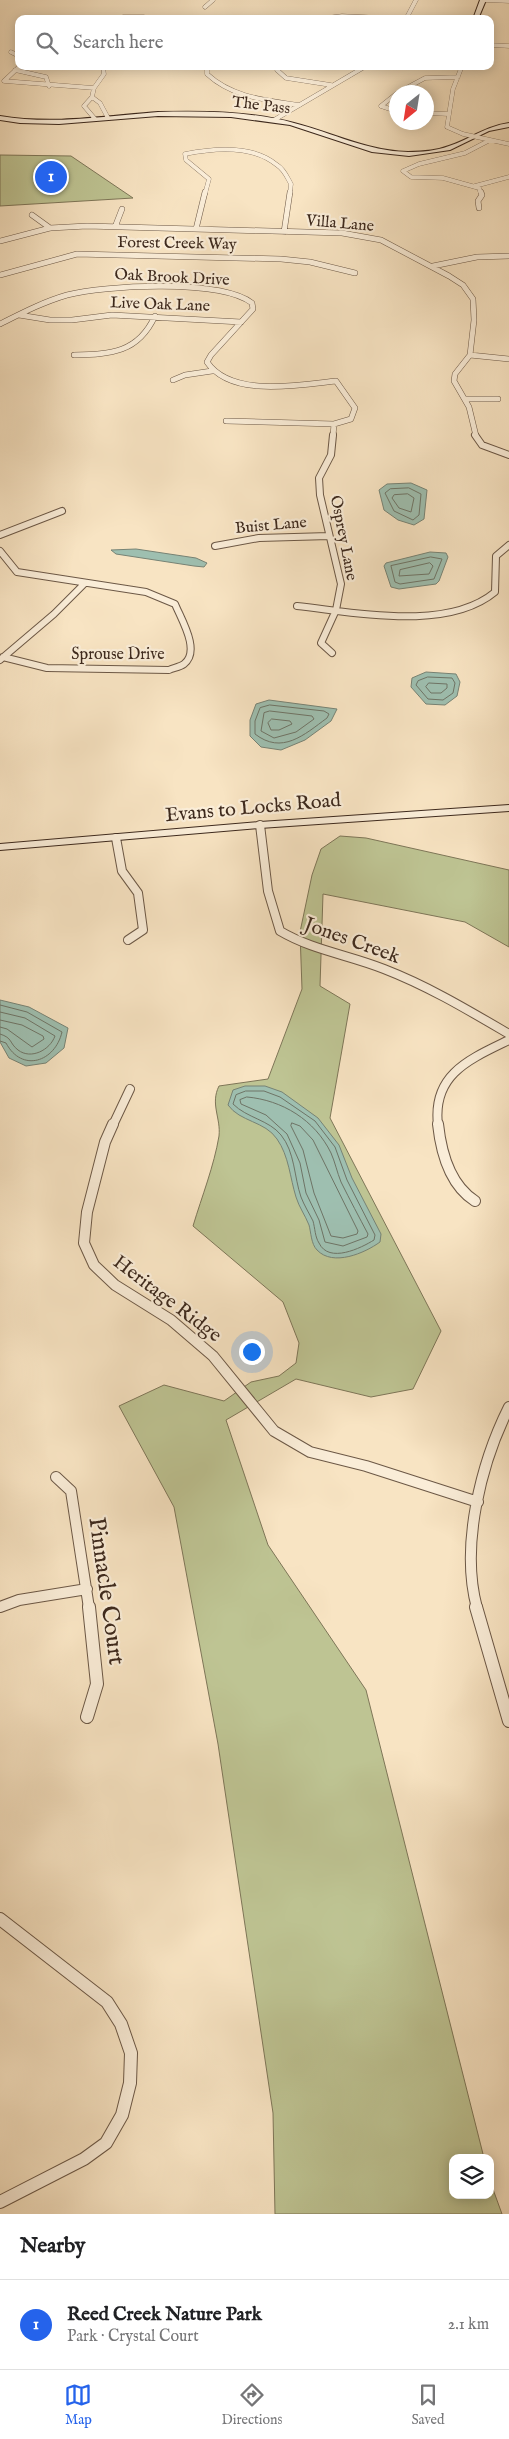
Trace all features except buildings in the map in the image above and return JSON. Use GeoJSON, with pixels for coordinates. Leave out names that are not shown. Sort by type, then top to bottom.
{"type":"FeatureCollection","features":[{"type":"Feature","properties":{"kind":"street"},"geometry":{"type":"LineString","coordinates":[[205,7],[213,0]]}},
{"type":"Feature","properties":{"kind":"street"},"geometry":{"type":"LineString","coordinates":[[408,15],[416,0]]}},
{"type":"Feature","properties":{"kind":"street"},"geometry":{"type":"LineString","coordinates":[[477,15],[483,0],[509,1]]}},
{"type":"Feature","properties":{"kind":"street"},"geometry":{"type":"LineString","coordinates":[[494,45],[509,46]]}},
{"type":"Feature","properties":{"kind":"street"},"geometry":{"type":"LineString","coordinates":[[11,52],[15,54]]}},
{"type":"Feature","properties":{"kind":"street"},"geometry":{"type":"LineString","coordinates":[[49,86],[46,77],[15,70],[4,82],[49,86],[94,88]]}},
{"type":"Feature","properties":{"kind":"street"},"geometry":{"type":"LineString","coordinates":[[96,119],[84,106],[92,98],[94,88],[104,74],[104,70]]}},
{"type":"Feature","properties":{"kind":"street"},"geometry":{"type":"LineString","coordinates":[[207,70],[207,74],[223,88],[248,96],[300,105]]}},
{"type":"Feature","properties":{"kind":"street"},"geometry":{"type":"LineString","coordinates":[[277,70],[286,78],[331,85]]}},
{"type":"Feature","properties":{"kind":"street"},"geometry":{"type":"LineString","coordinates":[[274,120],[359,70]]}},
{"type":"Feature","properties":{"kind":"street"},"geometry":{"type":"LineString","coordinates":[[461,70],[448,114],[447,127],[472,136],[509,144]]}},
{"type":"Feature","properties":{"kind":"street"},"geometry":{"type":"LineString","coordinates":[[412,85],[425,78],[458,77]]}},
{"type":"Feature","properties":{"kind":"street"},"geometry":{"type":"LineString","coordinates":[[92,98],[100,103],[108,118]]}},
{"type":"Feature","properties":{"kind":"street"},"geometry":{"type":"LineString","coordinates":[[389,100],[381,106],[389,109]]}},
{"type":"Feature","properties":{"kind":"street","name":"The Pass"},"geometry":{"type":"LineString","coordinates":[[0,118],[34,124],[67,123],[158,114],[207,113],[274,120],[309,127],[344,142],[390,154],[444,150],[490,128],[509,125]]}},
{"type":"Feature","properties":{"kind":"street"},"geometry":{"type":"LineString","coordinates":[[434,113],[448,114]]}},
{"type":"Feature","properties":{"kind":"street"},"geometry":{"type":"LineString","coordinates":[[479,208],[478,200],[482,195],[479,188],[475,186],[443,178],[410,177],[403,171],[419,164],[465,153],[490,140]]}},
{"type":"Feature","properties":{"kind":"street"},"geometry":{"type":"LineString","coordinates":[[196,229],[209,179],[186,160],[185,154],[218,150],[252,154],[278,165],[291,184],[284,232]]}},
{"type":"Feature","properties":{"kind":"street"},"geometry":{"type":"LineString","coordinates":[[475,186],[509,177]]}},
{"type":"Feature","properties":{"kind":"street"},"geometry":{"type":"LineString","coordinates":[[115,227],[122,209]]}},
{"type":"Feature","properties":{"kind":"street"},"geometry":{"type":"LineString","coordinates":[[32,215],[50,228]]}},
{"type":"Feature","properties":{"kind":"street","name":"Villa Lane"},"geometry":{"type":"LineString","coordinates":[[0,241],[50,228],[115,227],[365,236],[381,240],[433,266],[463,285],[473,299],[474,320],[470,355]]}},
{"type":"Feature","properties":{"kind":"street","name":"Forest Creek Way"},"geometry":{"type":"LineString","coordinates":[[0,275],[77,254],[281,259],[316,263],[355,273]]}},
{"type":"Feature","properties":{"kind":"street"},"geometry":{"type":"LineString","coordinates":[[433,266],[477,257],[509,256]]}},
{"type":"Feature","properties":{"kind":"street","name":"Oak Brook Drive"},"geometry":{"type":"LineString","coordinates":[[0,324],[49,300],[88,290],[113,287],[214,289],[239,294],[252,303],[253,309],[207,362],[212,371]]}},
{"type":"Feature","properties":{"kind":"street","name":"Live Oak Lane"},"geometry":{"type":"LineString","coordinates":[[19,315],[50,320],[72,320],[112,315],[241,322]]}},
{"type":"Feature","properties":{"kind":"street"},"geometry":{"type":"LineString","coordinates":[[74,355],[108,352],[130,345],[146,334],[155,316]]}},
{"type":"Feature","properties":{"kind":"street"},"geometry":{"type":"LineString","coordinates":[[509,359],[470,355],[455,374],[458,389],[465,399],[472,418],[473,431],[476,438],[482,444],[509,455]]}},
{"type":"Feature","properties":{"kind":"street"},"geometry":{"type":"LineString","coordinates":[[173,380],[185,375],[212,371],[228,379],[260,386],[283,386],[336,381],[355,408],[351,419],[334,424],[226,421]]}},
{"type":"Feature","properties":{"kind":"street"},"geometry":{"type":"LineString","coordinates":[[465,399],[498,399]]}},
{"type":"Feature","properties":{"kind":"street","name":"Osprey Lane"},"geometry":{"type":"LineString","coordinates":[[332,653],[321,643],[336,610],[340,584],[320,495],[319,478],[331,455],[334,424]]}},
{"type":"Feature","properties":{"kind":"street"},"geometry":{"type":"LineString","coordinates":[[0,535],[62,511]]}},
{"type":"Feature","properties":{"kind":"street","name":"Buist Lane"},"geometry":{"type":"LineString","coordinates":[[214,546],[259,538],[329,536]]}},
{"type":"Feature","properties":{"kind":"street"},"geometry":{"type":"LineString","coordinates":[[297,606],[403,618],[424,617],[474,605],[490,597],[494,592],[496,556],[509,545]]}},
{"type":"Feature","properties":{"kind":"street","name":"Sprouse Drive"},"geometry":{"type":"LineString","coordinates":[[0,551],[17,572],[146,592],[176,604],[191,644],[192,655],[184,664],[169,670],[47,668],[2,659]]}},
{"type":"Feature","properties":{"kind":"street"},"geometry":{"type":"LineString","coordinates":[[2,659],[54,614],[85,583]]}},
{"type":"Feature","properties":{"kind":"street","name":"Evans to Locks Road"},"geometry":{"type":"LineString","coordinates":[[0,847],[260,825],[509,808]]}},
{"type":"Feature","properties":{"kind":"street","name":"Jones Creek"},"geometry":{"type":"LineString","coordinates":[[260,825],[268,890],[280,931],[317,950],[362,961],[445,995],[509,1034]]}},
{"type":"Feature","properties":{"kind":"street"},"geometry":{"type":"LineString","coordinates":[[116,838],[122,871],[138,893],[143,930],[128,940]]}},
{"type":"Feature","properties":{"kind":"street"},"geometry":{"type":"LineString","coordinates":[[475,1201],[460,1192],[442,1147],[437,1123],[437,1102],[444,1086],[459,1067],[509,1040]]}},
{"type":"Feature","properties":{"kind":"street","name":"Heritage Ridge"},"geometry":{"type":"LineString","coordinates":[[130,1089],[106,1142],[87,1212],[84,1243],[94,1265],[115,1285],[171,1320],[213,1356],[274,1431],[310,1452],[366,1466],[478,1502]]}},
{"type":"Feature","properties":{"kind":"street"},"geometry":{"type":"LineString","coordinates":[[509,1407],[499,1424],[478,1502],[471,1545],[473,1594],[509,1721]]}},
{"type":"Feature","properties":{"kind":"street","name":"Pinnacle Court"},"geometry":{"type":"LineString","coordinates":[[56,1477],[71,1491],[87,1589],[97,1684],[87,1717]]}},
{"type":"Feature","properties":{"kind":"street"},"geometry":{"type":"LineString","coordinates":[[0,1607],[19,1600],[87,1589]]}},
{"type":"Feature","properties":{"kind":"street"},"geometry":{"type":"LineString","coordinates":[[0,1919],[107,2002],[121,2024],[131,2053],[130,2084],[122,2115],[106,2143],[84,2158],[0,2202]]}},
{"type":"Feature","properties":{"kind":"green space"},"geometry":{"type":"Polygon","coordinates":[[[0,155],[71,156],[133,198],[0,206],[0,155]]]}},
{"type":"Feature","properties":{"kind":"green space"},"geometry":{"type":"Polygon","coordinates":[[[340,836],[366,838],[509,870],[509,947],[465,922],[323,894],[320,986],[350,1004],[330,1118],[441,1331],[413,1389],[371,1397],[296,1379],[226,1420],[268,1545],[366,1690],[483,2154],[449,2154],[449,2199],[494,2199],[494,2192],[502,2214],[275,2214],[273,2113],[218,1744],[174,1507],[119,1406],[164,1385],[224,1401],[251,1382],[279,1376],[296,1363],[299,1343],[283,1302],[193,1226],[217,1147],[219,1123],[215,1099],[219,1086],[268,1079],[302,989],[300,932],[312,875],[321,849],[340,836]]]}},
{"type":"Feature","properties":{"kind":"water"},"geometry":{"type":"Polygon","coordinates":[[[411,483],[427,490],[424,519],[414,525],[398,520],[384,510],[379,490],[387,484],[411,483]]]}},
{"type":"Feature","properties":{"kind":"water"},"geometry":{"type":"Polygon","coordinates":[[[136,549],[196,558],[207,563],[204,567],[194,566],[116,554],[111,550],[136,549]]]}},
{"type":"Feature","properties":{"kind":"water"},"geometry":{"type":"Polygon","coordinates":[[[430,552],[446,553],[448,557],[439,581],[436,584],[399,589],[391,587],[384,566],[386,563],[430,552]]]}},
{"type":"Feature","properties":{"kind":"water"},"geometry":{"type":"Polygon","coordinates":[[[426,672],[456,674],[460,682],[457,696],[445,705],[426,704],[411,687],[412,678],[426,672]]]}},
{"type":"Feature","properties":{"kind":"water"},"geometry":{"type":"Polygon","coordinates":[[[269,700],[337,709],[331,721],[305,740],[281,750],[261,747],[250,736],[250,720],[256,704],[269,700]]]}},
{"type":"Feature","properties":{"kind":"water"},"geometry":{"type":"Polygon","coordinates":[[[0,1000],[29,1007],[68,1028],[64,1048],[46,1063],[26,1066],[9,1058],[0,1042],[0,1000]]]}},
{"type":"Feature","properties":{"kind":"water"},"geometry":{"type":"Polygon","coordinates":[[[245,1086],[265,1086],[282,1092],[318,1118],[339,1145],[352,1178],[381,1234],[380,1242],[358,1254],[340,1258],[324,1255],[317,1250],[312,1241],[309,1225],[296,1197],[284,1153],[277,1139],[266,1128],[239,1115],[228,1105],[233,1090],[245,1086]]]}},
{"type":"Feature","properties":{"kind":"place","name":"Reed Creek Nature Park"},"geometry":{"type":"Point","coordinates":[51,177]}}]}
